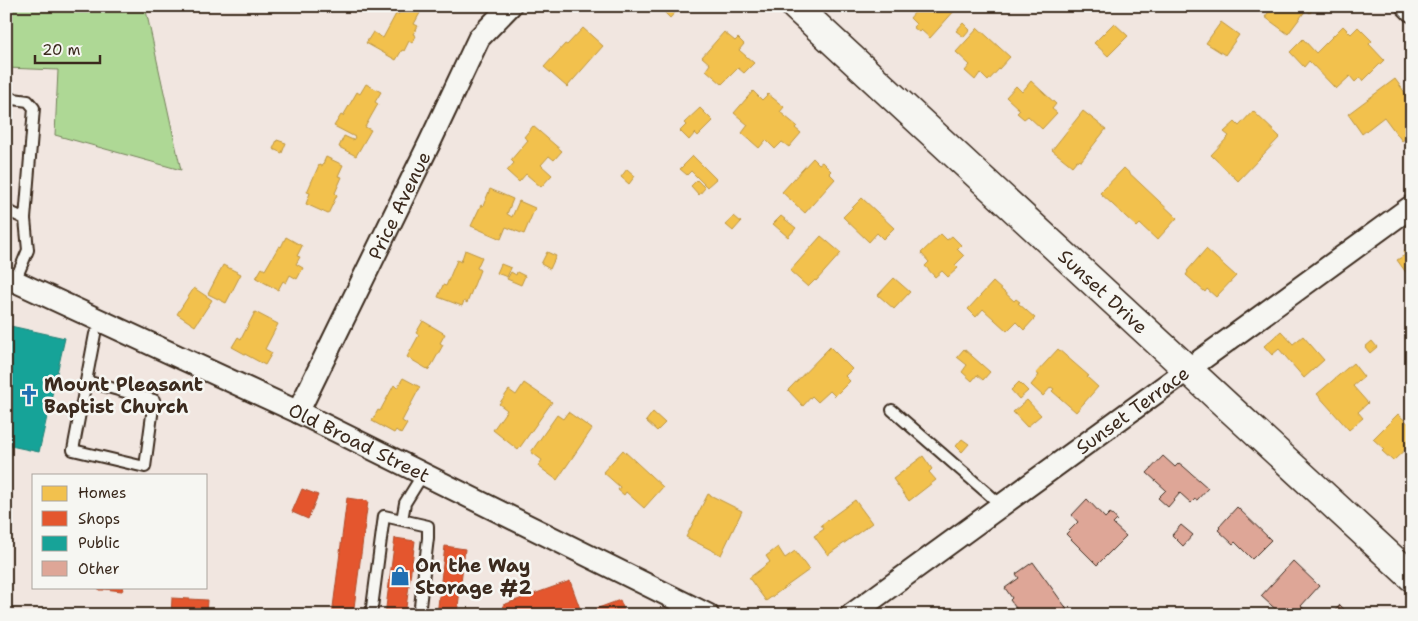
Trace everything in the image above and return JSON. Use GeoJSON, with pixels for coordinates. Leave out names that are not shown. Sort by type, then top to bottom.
{"type":"FeatureCollection","features":[{"type":"Feature","properties":{"kind":"street","name":"Price Avenue"},"geometry":{"type":"LineString","coordinates":[[298,412],[479,38],[510,6]]}},
{"type":"Feature","properties":{"kind":"street","name":"Sunset Drive"},"geometry":{"type":"LineString","coordinates":[[795,6],[1412,577]]}},
{"type":"Feature","properties":{"kind":"street"},"geometry":{"type":"LineString","coordinates":[[1407,6],[1412,11]]}},
{"type":"Feature","properties":{"kind":"street","name":"Sunset Terrace"},"geometry":{"type":"LineString","coordinates":[[851,615],[1412,206]]}},
{"type":"Feature","properties":{"kind":"street","name":"Old Broad Street"},"geometry":{"type":"LineString","coordinates":[[11,279],[298,412],[708,615]]}},
{"type":"Feature","properties":{"kind":"lane"},"geometry":{"type":"LineString","coordinates":[[6,98],[28,101],[34,108],[24,219],[28,250],[11,279]]}},
{"type":"Feature","properties":{"kind":"lane"},"geometry":{"type":"LineString","coordinates":[[6,210],[24,219]]}},
{"type":"Feature","properties":{"kind":"lane"},"geometry":{"type":"LineString","coordinates":[[86,381],[154,400],[145,467],[73,450],[86,381],[95,334]]}},
{"type":"Feature","properties":{"kind":"lane"},"geometry":{"type":"LineString","coordinates":[[892,410],[1001,505]]}},
{"type":"Feature","properties":{"kind":"lane"},"geometry":{"type":"LineString","coordinates":[[402,520],[405,503],[422,474]]}},
{"type":"Feature","properties":{"kind":"lane"},"geometry":{"type":"LineString","coordinates":[[371,615],[384,516],[428,526],[419,615]]}},
{"type":"Feature","properties":{"kind":"green space"},"geometry":{"type":"Polygon","coordinates":[[[6,6],[145,6],[181,170],[55,135],[58,70],[6,68],[6,6]]]}},
{"type":"Feature","properties":{"kind":"building: Homes"},"geometry":{"type":"Polygon","coordinates":[[[403,6],[408,6],[420,13],[414,24],[418,26],[413,34],[416,36],[412,43],[409,41],[404,51],[402,50],[396,60],[366,43],[373,32],[383,38],[396,14],[398,15],[403,6]]]}},
{"type":"Feature","properties":{"kind":"building: Homes"},"geometry":{"type":"Polygon","coordinates":[[[658,6],[681,6],[670,18],[658,6]]]}},
{"type":"Feature","properties":{"kind":"building: Homes"},"geometry":{"type":"Polygon","coordinates":[[[920,6],[953,6],[956,9],[930,38],[921,30],[919,32],[913,27],[916,24],[910,18],[920,6]]]}},
{"type":"Feature","properties":{"kind":"building: Homes"},"geometry":{"type":"Polygon","coordinates":[[[1273,6],[1315,6],[1310,13],[1306,10],[1288,34],[1265,17],[1273,6]]]}},
{"type":"Feature","properties":{"kind":"building: Homes"},"geometry":{"type":"Polygon","coordinates":[[[1221,22],[1239,35],[1225,55],[1206,43],[1221,22]]]}},
{"type":"Feature","properties":{"kind":"building: Homes"},"geometry":{"type":"Polygon","coordinates":[[[963,23],[970,30],[964,37],[956,31],[963,23]]]}},
{"type":"Feature","properties":{"kind":"building: Homes"},"geometry":{"type":"Polygon","coordinates":[[[1114,23],[1128,36],[1108,56],[1094,43],[1114,23]]]}},
{"type":"Feature","properties":{"kind":"building: Homes"},"geometry":{"type":"Polygon","coordinates":[[[1343,26],[1351,34],[1358,27],[1372,41],[1369,44],[1384,60],[1363,81],[1360,77],[1355,82],[1350,76],[1336,89],[1309,61],[1304,67],[1290,52],[1303,39],[1316,53],[1343,26]]]}},
{"type":"Feature","properties":{"kind":"building: Homes"},"geometry":{"type":"Polygon","coordinates":[[[583,28],[603,46],[567,87],[544,67],[583,28]]]}},
{"type":"Feature","properties":{"kind":"building: Homes"},"geometry":{"type":"Polygon","coordinates":[[[978,28],[1010,57],[988,81],[980,73],[975,80],[965,71],[970,65],[956,52],[978,28]]]}},
{"type":"Feature","properties":{"kind":"building: Homes"},"geometry":{"type":"Polygon","coordinates":[[[724,32],[735,41],[738,38],[744,44],[739,50],[754,63],[744,73],[738,68],[722,84],[706,70],[710,64],[702,57],[724,32]]]}},
{"type":"Feature","properties":{"kind":"building: Homes"},"geometry":{"type":"Polygon","coordinates":[[[1395,79],[1412,102],[1412,134],[1402,141],[1384,117],[1362,134],[1348,114],[1395,79]]]}},
{"type":"Feature","properties":{"kind":"building: Homes"},"geometry":{"type":"Polygon","coordinates":[[[1031,81],[1056,104],[1052,109],[1057,113],[1042,129],[1028,116],[1024,119],[1017,113],[1020,110],[1006,97],[1016,86],[1022,92],[1031,81]]]}},
{"type":"Feature","properties":{"kind":"building: Homes"},"geometry":{"type":"Polygon","coordinates":[[[366,84],[381,92],[375,102],[378,104],[365,127],[371,130],[356,156],[339,147],[344,136],[353,140],[355,137],[334,126],[341,115],[343,116],[357,92],[360,94],[366,84]]]}},
{"type":"Feature","properties":{"kind":"building: Homes"},"geometry":{"type":"Polygon","coordinates":[[[753,91],[762,100],[768,94],[784,107],[780,112],[797,126],[795,128],[801,133],[789,147],[782,142],[775,149],[766,140],[759,148],[742,133],[748,125],[734,113],[753,91]]]}},
{"type":"Feature","properties":{"kind":"building: Homes"},"geometry":{"type":"Polygon","coordinates":[[[700,108],[713,121],[698,136],[695,133],[689,140],[680,131],[686,125],[684,123],[700,108]]]}},
{"type":"Feature","properties":{"kind":"building: Homes"},"geometry":{"type":"Polygon","coordinates":[[[1083,111],[1106,129],[1081,161],[1077,160],[1072,166],[1052,150],[1083,111]]]}},
{"type":"Feature","properties":{"kind":"building: Homes"},"geometry":{"type":"Polygon","coordinates":[[[1253,111],[1280,137],[1238,181],[1211,155],[1229,136],[1224,132],[1235,122],[1239,126],[1253,111]]]}},
{"type":"Feature","properties":{"kind":"building: Homes"},"geometry":{"type":"Polygon","coordinates":[[[533,126],[562,151],[554,160],[549,156],[541,165],[552,175],[541,187],[526,174],[519,182],[507,171],[514,163],[511,160],[528,140],[524,137],[533,126]]]}},
{"type":"Feature","properties":{"kind":"building: Homes"},"geometry":{"type":"Polygon","coordinates":[[[277,140],[286,143],[282,153],[273,149],[277,140]]]}},
{"type":"Feature","properties":{"kind":"building: Homes"},"geometry":{"type":"Polygon","coordinates":[[[693,156],[716,179],[707,187],[691,171],[687,175],[680,169],[693,156]]]}},
{"type":"Feature","properties":{"kind":"building: Homes"},"geometry":{"type":"Polygon","coordinates":[[[326,157],[343,165],[338,176],[342,177],[335,193],[337,195],[328,214],[306,204],[310,193],[307,192],[319,165],[322,166],[326,157]]]}},
{"type":"Feature","properties":{"kind":"building: Homes"},"geometry":{"type":"Polygon","coordinates":[[[813,158],[819,164],[822,162],[831,171],[829,173],[835,179],[805,213],[782,192],[813,158]]]}},
{"type":"Feature","properties":{"kind":"building: Homes"},"geometry":{"type":"Polygon","coordinates":[[[1124,168],[1177,218],[1157,240],[1140,224],[1137,227],[1100,193],[1124,168]]]}},
{"type":"Feature","properties":{"kind":"building: Homes"},"geometry":{"type":"Polygon","coordinates":[[[627,169],[635,176],[629,184],[621,177],[627,169]]]}},
{"type":"Feature","properties":{"kind":"building: Homes"},"geometry":{"type":"Polygon","coordinates":[[[697,180],[705,188],[699,195],[691,186],[697,180]]]}},
{"type":"Feature","properties":{"kind":"building: Homes"},"geometry":{"type":"Polygon","coordinates":[[[490,189],[513,199],[507,214],[512,217],[519,201],[535,208],[524,234],[506,227],[501,239],[471,226],[481,205],[483,206],[490,189]]]}},
{"type":"Feature","properties":{"kind":"building: Homes"},"geometry":{"type":"Polygon","coordinates":[[[862,198],[894,228],[883,239],[877,233],[869,242],[843,217],[862,198]]]}},
{"type":"Feature","properties":{"kind":"building: Homes"},"geometry":{"type":"Polygon","coordinates":[[[734,216],[741,222],[733,231],[726,225],[734,216]]]}},
{"type":"Feature","properties":{"kind":"building: Homes"},"geometry":{"type":"Polygon","coordinates":[[[781,216],[796,228],[788,237],[773,224],[781,216]]]}},
{"type":"Feature","properties":{"kind":"building: Homes"},"geometry":{"type":"Polygon","coordinates":[[[941,234],[947,240],[952,236],[961,245],[957,249],[964,256],[955,265],[958,268],[948,277],[942,271],[935,277],[925,266],[929,262],[921,253],[941,234]]]}},
{"type":"Feature","properties":{"kind":"building: Homes"},"geometry":{"type":"Polygon","coordinates":[[[821,236],[841,253],[816,281],[808,287],[790,271],[821,236]]]}},
{"type":"Feature","properties":{"kind":"building: Homes"},"geometry":{"type":"Polygon","coordinates":[[[286,237],[302,246],[297,256],[300,257],[296,264],[303,268],[297,279],[290,275],[286,283],[283,281],[278,290],[256,278],[262,268],[265,270],[286,237]]]}},
{"type":"Feature","properties":{"kind":"building: Homes"},"geometry":{"type":"Polygon","coordinates":[[[1412,246],[1412,277],[1410,278],[1397,260],[1405,255],[1403,252],[1412,246]]]}},
{"type":"Feature","properties":{"kind":"building: Homes"},"geometry":{"type":"Polygon","coordinates":[[[1206,249],[1236,276],[1216,297],[1207,289],[1205,292],[1186,275],[1187,271],[1206,249]]]}},
{"type":"Feature","properties":{"kind":"building: Homes"},"geometry":{"type":"Polygon","coordinates":[[[465,250],[482,257],[477,268],[480,270],[467,303],[464,301],[462,306],[438,297],[443,285],[446,286],[457,260],[461,262],[465,250]]]}},
{"type":"Feature","properties":{"kind":"building: Homes"},"geometry":{"type":"Polygon","coordinates":[[[547,252],[556,256],[550,269],[541,264],[547,252]]]}},
{"type":"Feature","properties":{"kind":"building: Homes"},"geometry":{"type":"Polygon","coordinates":[[[501,264],[511,268],[507,277],[497,273],[501,264]]]}},
{"type":"Feature","properties":{"kind":"building: Homes"},"geometry":{"type":"Polygon","coordinates":[[[223,265],[241,274],[226,303],[208,294],[223,265]]]}},
{"type":"Feature","properties":{"kind":"building: Homes"},"geometry":{"type":"Polygon","coordinates":[[[511,272],[516,275],[517,272],[525,276],[521,285],[507,279],[511,272]]]}},
{"type":"Feature","properties":{"kind":"building: Homes"},"geometry":{"type":"Polygon","coordinates":[[[894,278],[910,292],[894,309],[878,295],[894,278]]]}},
{"type":"Feature","properties":{"kind":"building: Homes"},"geometry":{"type":"Polygon","coordinates":[[[993,282],[1014,301],[1016,299],[1020,302],[1018,303],[1035,318],[1024,330],[1016,322],[1007,331],[983,309],[976,317],[968,309],[993,282]]]}},
{"type":"Feature","properties":{"kind":"building: Homes"},"geometry":{"type":"Polygon","coordinates":[[[194,288],[212,300],[195,326],[177,314],[194,288]]]}},
{"type":"Feature","properties":{"kind":"building: Homes"},"geometry":{"type":"Polygon","coordinates":[[[255,312],[278,324],[265,349],[272,353],[265,365],[232,347],[238,337],[241,339],[255,312]]]}},
{"type":"Feature","properties":{"kind":"building: Homes"},"geometry":{"type":"Polygon","coordinates":[[[423,321],[445,334],[440,343],[443,345],[429,370],[407,357],[419,335],[416,333],[423,321]]]}},
{"type":"Feature","properties":{"kind":"building: Homes"},"geometry":{"type":"Polygon","coordinates":[[[1281,331],[1293,344],[1303,336],[1324,360],[1304,378],[1279,349],[1272,355],[1264,346],[1281,331]]]}},
{"type":"Feature","properties":{"kind":"building: Homes"},"geometry":{"type":"Polygon","coordinates":[[[1372,341],[1377,347],[1370,353],[1365,347],[1372,341]]]}},
{"type":"Feature","properties":{"kind":"building: Homes"},"geometry":{"type":"Polygon","coordinates":[[[830,347],[852,369],[845,376],[850,381],[835,396],[830,391],[818,402],[812,396],[803,406],[788,390],[830,347]]]}},
{"type":"Feature","properties":{"kind":"building: Homes"},"geometry":{"type":"Polygon","coordinates":[[[964,349],[990,372],[983,380],[977,375],[972,381],[962,372],[967,365],[957,357],[964,349]]]}},
{"type":"Feature","properties":{"kind":"building: Homes"},"geometry":{"type":"Polygon","coordinates":[[[1058,349],[1089,376],[1087,377],[1098,387],[1076,412],[1052,391],[1054,389],[1051,387],[1043,396],[1031,385],[1039,375],[1036,373],[1058,349]]]}},
{"type":"Feature","properties":{"kind":"building: Homes"},"geometry":{"type":"Polygon","coordinates":[[[1353,363],[1364,377],[1353,386],[1368,403],[1358,412],[1363,418],[1349,430],[1317,394],[1353,363]]]}},
{"type":"Feature","properties":{"kind":"building: Homes"},"geometry":{"type":"Polygon","coordinates":[[[403,378],[420,387],[402,421],[407,424],[401,434],[396,430],[394,433],[372,421],[378,410],[380,411],[394,385],[397,388],[403,378]]]}},
{"type":"Feature","properties":{"kind":"building: Homes"},"geometry":{"type":"Polygon","coordinates":[[[1019,382],[1028,391],[1019,399],[1011,390],[1019,382]]]}},
{"type":"Feature","properties":{"kind":"building: Homes"},"geometry":{"type":"Polygon","coordinates":[[[524,383],[552,402],[518,450],[493,430],[507,410],[499,404],[509,390],[516,395],[524,383]]]}},
{"type":"Feature","properties":{"kind":"building: Homes"},"geometry":{"type":"Polygon","coordinates":[[[1027,400],[1041,415],[1027,427],[1013,412],[1027,400]]]}},
{"type":"Feature","properties":{"kind":"building: Homes"},"geometry":{"type":"Polygon","coordinates":[[[568,412],[592,429],[557,480],[538,466],[542,460],[531,452],[557,415],[563,419],[568,412]]]}},
{"type":"Feature","properties":{"kind":"building: Homes"},"geometry":{"type":"Polygon","coordinates":[[[653,412],[665,423],[657,431],[646,421],[653,412]]]}},
{"type":"Feature","properties":{"kind":"building: Homes"},"geometry":{"type":"Polygon","coordinates":[[[1398,414],[1412,427],[1412,443],[1393,461],[1373,439],[1398,414]]]}},
{"type":"Feature","properties":{"kind":"building: Homes"},"geometry":{"type":"Polygon","coordinates":[[[962,439],[969,444],[962,452],[956,446],[962,439]]]}},
{"type":"Feature","properties":{"kind":"building: Homes"},"geometry":{"type":"Polygon","coordinates":[[[623,450],[663,487],[644,508],[626,492],[624,495],[618,490],[620,487],[603,472],[623,450]]]}},
{"type":"Feature","properties":{"kind":"building: Homes"},"geometry":{"type":"Polygon","coordinates":[[[923,456],[932,469],[929,472],[936,480],[909,501],[893,479],[923,456]]]}},
{"type":"Feature","properties":{"kind":"building: Homes"},"geometry":{"type":"Polygon","coordinates":[[[708,494],[742,511],[721,555],[686,537],[708,494]]]}},
{"type":"Feature","properties":{"kind":"building: Homes"},"geometry":{"type":"Polygon","coordinates":[[[855,500],[872,523],[828,555],[814,536],[824,529],[821,525],[855,500]]]}},
{"type":"Feature","properties":{"kind":"building: Homes"},"geometry":{"type":"Polygon","coordinates":[[[778,547],[785,558],[795,551],[809,570],[766,601],[749,578],[770,562],[766,556],[778,547]]]}},
{"type":"Feature","properties":{"kind":"building: Shops"},"geometry":{"type":"Polygon","coordinates":[[[302,489],[318,495],[308,519],[292,512],[302,489]]]}},
{"type":"Feature","properties":{"kind":"building: Shops"},"geometry":{"type":"Polygon","coordinates":[[[347,498],[368,501],[353,615],[332,615],[347,498]]]}},
{"type":"Feature","properties":{"kind":"building: Shops"},"geometry":{"type":"Polygon","coordinates":[[[395,538],[415,541],[405,615],[385,615],[395,538]]]}},
{"type":"Feature","properties":{"kind":"building: Shops"},"geometry":{"type":"Polygon","coordinates":[[[445,546],[465,549],[457,615],[437,615],[445,546]]]}},
{"type":"Feature","properties":{"kind":"building: Shops"},"geometry":{"type":"Polygon","coordinates":[[[570,581],[582,614],[620,600],[626,615],[506,615],[503,605],[570,581]]]}},
{"type":"Feature","properties":{"kind":"building: Shops"},"geometry":{"type":"Polygon","coordinates":[[[99,588],[123,588],[122,591],[99,590],[99,588]]]}},
{"type":"Feature","properties":{"kind":"building: Shops"},"geometry":{"type":"Polygon","coordinates":[[[172,598],[207,600],[206,615],[171,615],[172,598]]]}},
{"type":"Feature","properties":{"kind":"building: Public","name":"Mount Pleasant Baptist Church"},"geometry":{"type":"Polygon","coordinates":[[[6,325],[65,338],[39,452],[6,445],[6,325]]]}},
{"type":"Feature","properties":{"kind":"building: Other"},"geometry":{"type":"Polygon","coordinates":[[[1163,456],[1175,467],[1179,463],[1208,488],[1197,500],[1195,499],[1191,503],[1180,493],[1168,507],[1158,498],[1166,490],[1147,473],[1163,456]]]}},
{"type":"Feature","properties":{"kind":"building: Other"},"geometry":{"type":"Polygon","coordinates":[[[1087,499],[1105,518],[1110,513],[1113,515],[1117,520],[1113,524],[1126,536],[1097,565],[1066,534],[1078,522],[1072,515],[1087,499]]]}},
{"type":"Feature","properties":{"kind":"building: Other"},"geometry":{"type":"Polygon","coordinates":[[[1237,507],[1271,540],[1252,559],[1235,542],[1233,544],[1218,530],[1237,507]]]}},
{"type":"Feature","properties":{"kind":"building: Other"},"geometry":{"type":"Polygon","coordinates":[[[1181,525],[1193,535],[1183,546],[1172,535],[1181,525]]]}},
{"type":"Feature","properties":{"kind":"building: Other"},"geometry":{"type":"Polygon","coordinates":[[[1293,561],[1319,586],[1301,606],[1310,615],[1282,615],[1261,596],[1293,561]]]}},
{"type":"Feature","properties":{"kind":"building: Other"},"geometry":{"type":"Polygon","coordinates":[[[1033,562],[1067,609],[1058,615],[1021,615],[1010,600],[1012,598],[1005,588],[1019,578],[1016,574],[1033,562]]]}},
{"type":"Feature","properties":{"kind":"building: Other"},"geometry":{"type":"Polygon","coordinates":[[[1340,605],[1350,615],[1331,615],[1340,605]]]}},
{"type":"Feature","properties":{"kind":"place","name":"Mount Pleasant Baptist Church"},"geometry":{"type":"Point","coordinates":[29,395]}},
{"type":"Feature","properties":{"kind":"place","name":"On the Way Storage #2"},"geometry":{"type":"Point","coordinates":[400,576]}}]}
